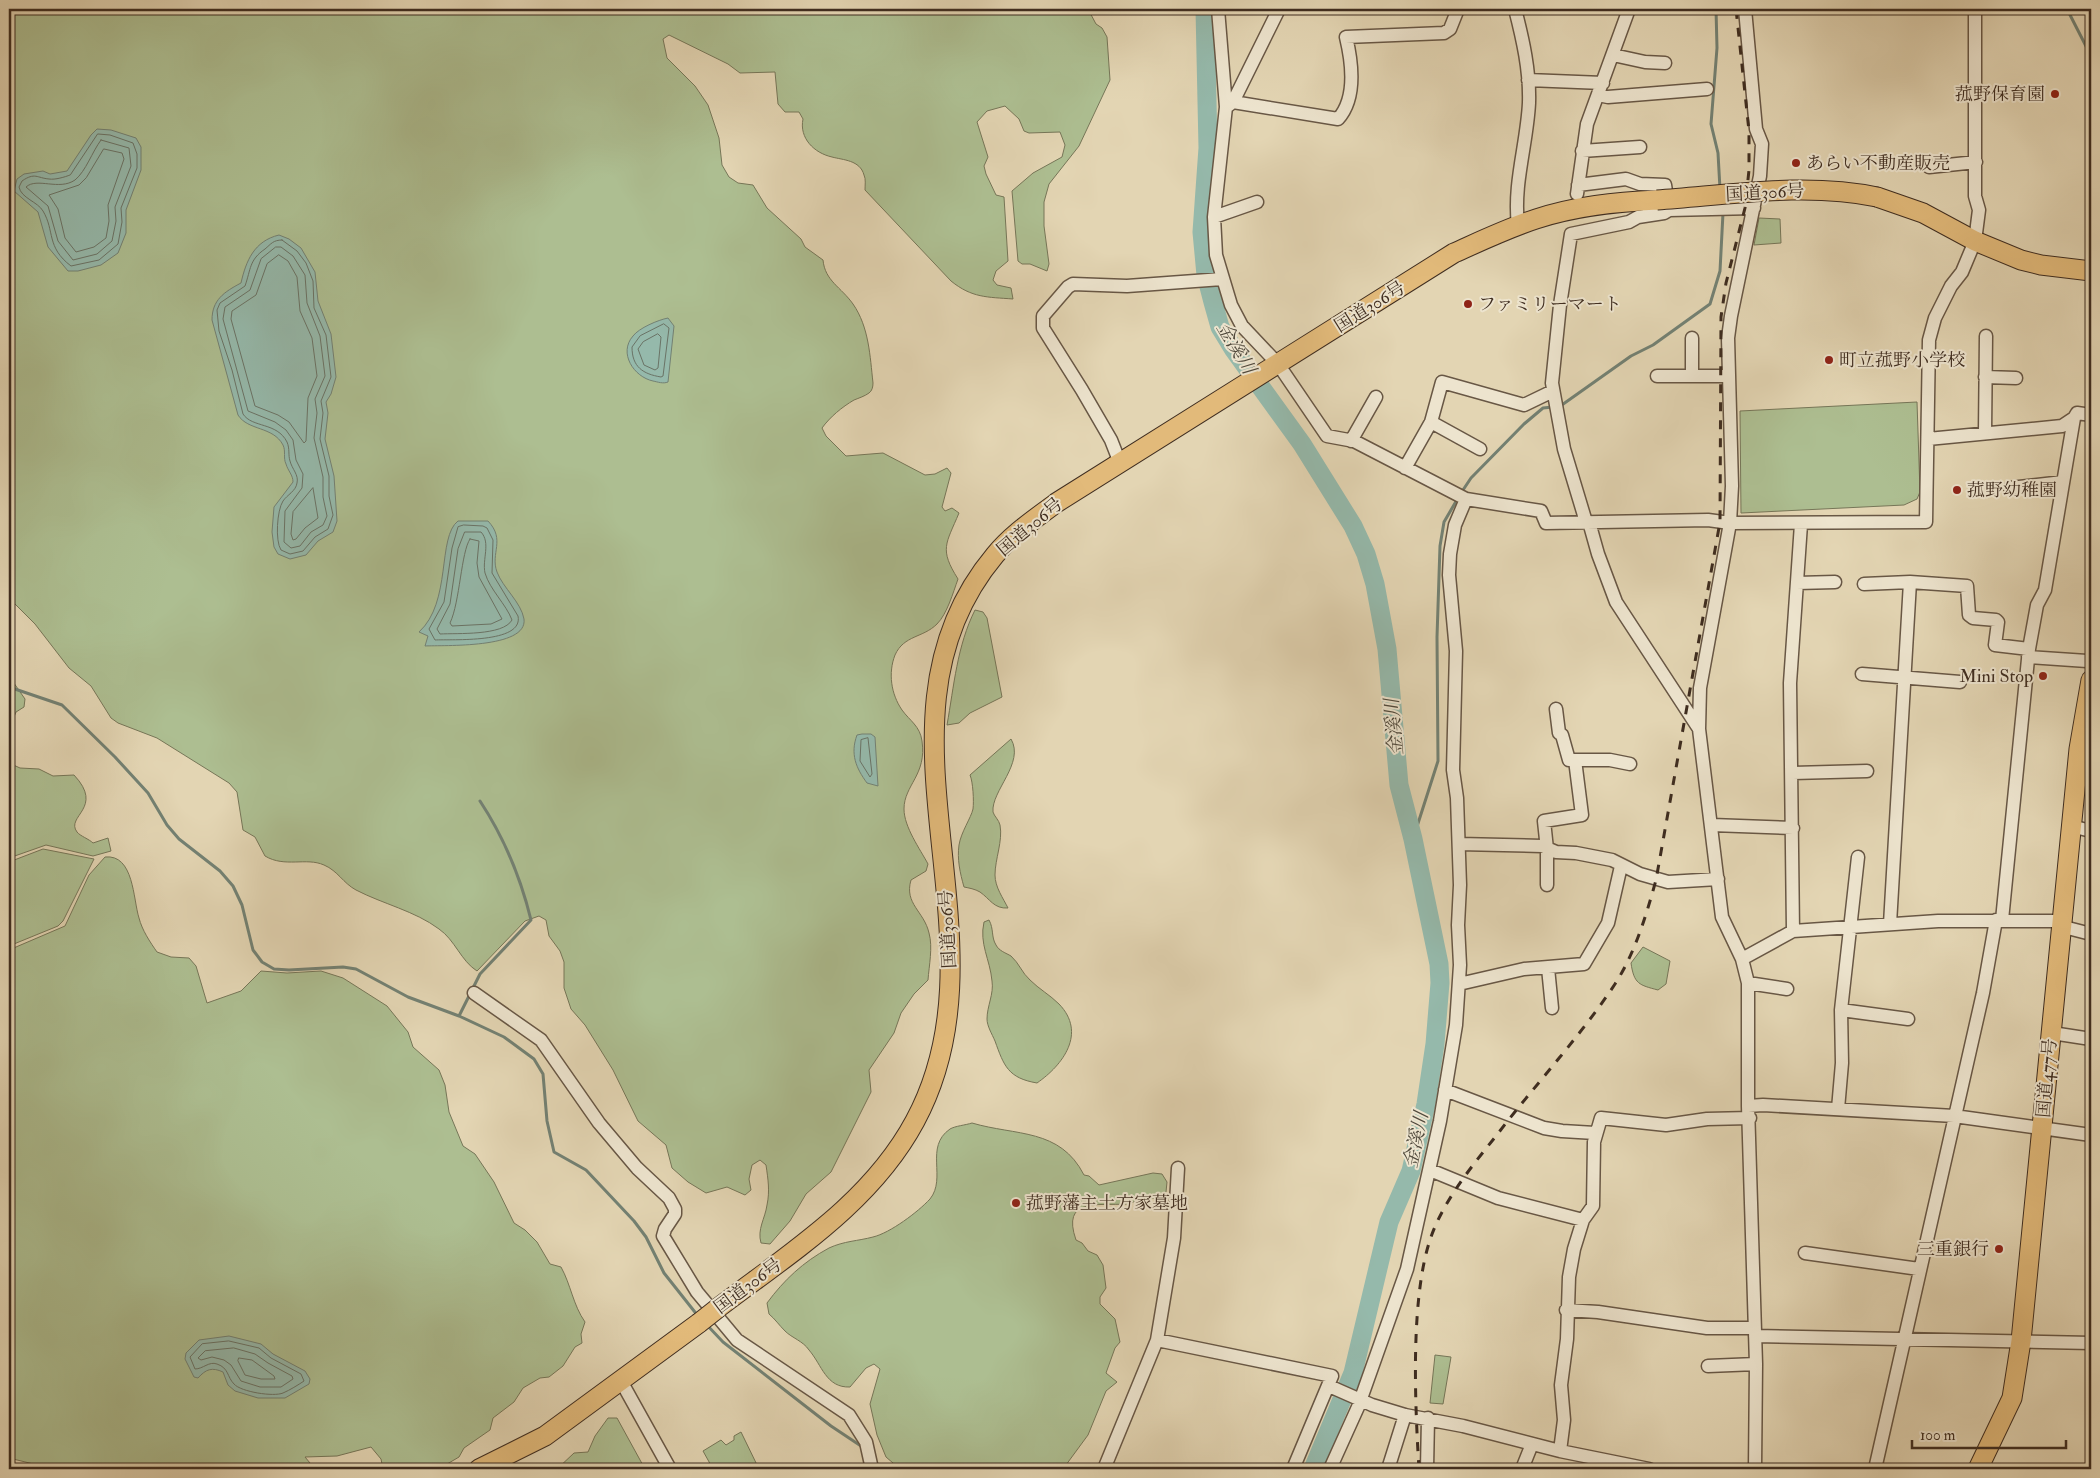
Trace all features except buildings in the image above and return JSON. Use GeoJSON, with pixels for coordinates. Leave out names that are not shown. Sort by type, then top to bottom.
{"type":"FeatureCollection","features":[{"type":"Feature","properties":{"kind":"highway","name":"国道306号"},"geometry":{"type":"LineString","coordinates":[[479,1469],[544,1436],[699,1323],[836,1218],[884,1169],[902,1143],[927,1097],[945,1038],[951,994],[949,916],[933,730],[937,680],[945,645],[965,598],[995,555],[1007,542],[1056,503],[1454,254],[1518,225],[1591,206],[1663,205],[1811,190],[1856,193],[1877,197],[1923,213],[1975,241],[2028,262],[2091,271]]}},
{"type":"Feature","properties":{"kind":"highway","name":"国道477号"},"geometry":{"type":"LineString","coordinates":[[1978,1469],[2012,1398],[2021,1341],[2079,749],[2091,680]]}},
{"type":"Feature","properties":{"kind":"street"},"geometry":{"type":"LineString","coordinates":[[1218,9],[1229,105],[1214,217],[1214,242],[1220,280],[1230,305],[1242,326],[1327,436],[1351,441],[1461,496],[1541,511],[1546,523],[1708,520],[1730,523],[1801,524],[1926,522],[1930,333],[1951,286],[1962,272],[1975,241],[1978,210],[1975,196],[1976,9]]}},
{"type":"Feature","properties":{"kind":"street"},"geometry":{"type":"LineString","coordinates":[[1229,105],[1279,9]]}},
{"type":"Feature","properties":{"kind":"street"},"geometry":{"type":"LineString","coordinates":[[1229,105],[1338,119],[1346,102],[1352,73],[1346,37],[1444,33],[1450,29],[1458,9]]}},
{"type":"Feature","properties":{"kind":"street"},"geometry":{"type":"LineString","coordinates":[[1515,9],[1528,80],[1529,104],[1516,204],[1518,225]]}},
{"type":"Feature","properties":{"kind":"street"},"geometry":{"type":"LineString","coordinates":[[1629,9],[1587,124],[1577,190],[1626,179],[1640,184],[1659,183],[1665,185],[1667,190],[1663,205],[1664,213],[1638,217],[1629,222],[1571,234],[1552,371],[1554,395],[1564,449],[1598,554],[1616,602],[1699,729]]}},
{"type":"Feature","properties":{"kind":"street"},"geometry":{"type":"LineString","coordinates":[[1745,9],[1756,129],[1762,144],[1760,176],[1730,316],[1728,376],[1731,433],[1730,523],[1700,688],[1699,729],[1722,917],[1742,959],[1748,983],[1749,1112],[1756,1364],[1755,1469]]}},
{"type":"Feature","properties":{"kind":"street"},"geometry":{"type":"LineString","coordinates":[[1613,55],[1645,62],[1665,62]]}},
{"type":"Feature","properties":{"kind":"street"},"geometry":{"type":"LineString","coordinates":[[1528,80],[1595,81],[1608,97],[1707,88]]}},
{"type":"Feature","properties":{"kind":"street"},"geometry":{"type":"LineString","coordinates":[[1582,151],[1640,147]]}},
{"type":"Feature","properties":{"kind":"street"},"geometry":{"type":"LineString","coordinates":[[1929,167],[1976,162]]}},
{"type":"Feature","properties":{"kind":"street"},"geometry":{"type":"LineString","coordinates":[[1214,217],[1257,202]]}},
{"type":"Feature","properties":{"kind":"street"},"geometry":{"type":"LineString","coordinates":[[1663,205],[1754,208]]}},
{"type":"Feature","properties":{"kind":"street"},"geometry":{"type":"LineString","coordinates":[[1120,462],[1111,440],[1043,328],[1043,316],[1068,287],[1073,284],[1127,286],[1220,280]]}},
{"type":"Feature","properties":{"kind":"street"},"geometry":{"type":"LineString","coordinates":[[1985,433],[1986,336]]}},
{"type":"Feature","properties":{"kind":"street"},"geometry":{"type":"LineString","coordinates":[[1692,338],[1692,376]]}},
{"type":"Feature","properties":{"kind":"street"},"geometry":{"type":"LineString","coordinates":[[1656,376],[1728,376]]}},
{"type":"Feature","properties":{"kind":"street"},"geometry":{"type":"LineString","coordinates":[[1985,377],[2016,378]]}},
{"type":"Feature","properties":{"kind":"street"},"geometry":{"type":"LineString","coordinates":[[1405,468],[1431,422],[1442,382],[1524,406],[1554,395]]}},
{"type":"Feature","properties":{"kind":"street"},"geometry":{"type":"LineString","coordinates":[[1351,441],[1376,397]]}},
{"type":"Feature","properties":{"kind":"street"},"geometry":{"type":"LineString","coordinates":[[1875,1469],[1999,920],[2028,653],[2036,605],[2045,590],[2074,418],[2077,413],[2091,415]]}},
{"type":"Feature","properties":{"kind":"street"},"geometry":{"type":"LineString","coordinates":[[1928,439],[2062,426],[2074,418]]}},
{"type":"Feature","properties":{"kind":"street"},"geometry":{"type":"LineString","coordinates":[[1431,422],[1480,449]]}},
{"type":"Feature","properties":{"kind":"street"},"geometry":{"type":"LineString","coordinates":[[2010,488],[2064,482]]}},
{"type":"Feature","properties":{"kind":"street"},"geometry":{"type":"LineString","coordinates":[[1330,1469],[1359,1399],[1407,1269],[1430,1170],[1456,1025],[1459,844],[1453,770],[1456,651],[1450,568],[1455,525],[1461,496]]}},
{"type":"Feature","properties":{"kind":"street"},"geometry":{"type":"LineString","coordinates":[[1792,932],[1793,773],[1790,683],[1801,524]]}},
{"type":"Feature","properties":{"kind":"street"},"geometry":{"type":"LineString","coordinates":[[1797,583],[1835,582]]}},
{"type":"Feature","properties":{"kind":"street"},"geometry":{"type":"LineString","coordinates":[[1890,924],[1910,582]]}},
{"type":"Feature","properties":{"kind":"street"},"geometry":{"type":"LineString","coordinates":[[1864,584],[1910,582],[1967,586],[1969,615],[1973,618],[1996,620],[1998,622],[1995,645],[2028,653],[2087,661]]}},
{"type":"Feature","properties":{"kind":"street"},"geometry":{"type":"LineString","coordinates":[[1862,674],[1960,682]]}},
{"type":"Feature","properties":{"kind":"street"},"geometry":{"type":"LineString","coordinates":[[1556,709],[1559,733],[1562,736],[1569,760],[1610,760],[1630,764]]}},
{"type":"Feature","properties":{"kind":"street"},"geometry":{"type":"LineString","coordinates":[[1547,885],[1547,849],[1544,821],[1582,815],[1576,760]]}},
{"type":"Feature","properties":{"kind":"street"},"geometry":{"type":"LineString","coordinates":[[1793,773],[1867,771]]}},
{"type":"Feature","properties":{"kind":"street"},"geometry":{"type":"LineString","coordinates":[[1712,825],[1793,828]]}},
{"type":"Feature","properties":{"kind":"street"},"geometry":{"type":"LineString","coordinates":[[2071,826],[2091,831]]}},
{"type":"Feature","properties":{"kind":"street"},"geometry":{"type":"LineString","coordinates":[[1459,844],[1522,844],[1556,852],[1603,858],[1612,860],[1620,866],[1668,882],[1718,880]]}},
{"type":"Feature","properties":{"kind":"street"},"geometry":{"type":"LineString","coordinates":[[1838,1109],[1842,1063],[1841,1010],[1858,857]]}},
{"type":"Feature","properties":{"kind":"street"},"geometry":{"type":"LineString","coordinates":[[1457,981],[1524,969],[1584,964],[1608,923],[1620,866]]}},
{"type":"Feature","properties":{"kind":"street"},"geometry":{"type":"LineString","coordinates":[[1742,959],[1792,932],[1851,926],[1999,920],[2061,924],[2091,934]]}},
{"type":"Feature","properties":{"kind":"street"},"geometry":{"type":"LineString","coordinates":[[1548,968],[1552,1008]]}},
{"type":"Feature","properties":{"kind":"street"},"geometry":{"type":"LineString","coordinates":[[1748,983],[1787,989]]}},
{"type":"Feature","properties":{"kind":"street"},"geometry":{"type":"LineString","coordinates":[[474,993],[536,1035],[546,1045],[562,1072],[599,1124],[637,1168],[672,1203],[675,1214],[663,1232],[663,1236],[697,1292],[737,1340],[849,1415],[866,1442],[872,1469]]}},
{"type":"Feature","properties":{"kind":"street"},"geometry":{"type":"LineString","coordinates":[[1841,1010],[1908,1019]]}},
{"type":"Feature","properties":{"kind":"street"},"geometry":{"type":"LineString","coordinates":[[2052,1033],[2091,1040]]}},
{"type":"Feature","properties":{"kind":"street"},"geometry":{"type":"LineString","coordinates":[[1445,1090],[1544,1128],[1595,1133]]}},
{"type":"Feature","properties":{"kind":"street"},"geometry":{"type":"LineString","coordinates":[[1560,1451],[1564,1420],[1561,1385],[1567,1339],[1566,1310],[1574,1249],[1583,1220],[1593,1206],[1595,1133],[1601,1118],[1666,1125],[1749,1112],[1838,1109],[1954,1116],[2091,1135]]}},
{"type":"Feature","properties":{"kind":"street"},"geometry":{"type":"LineString","coordinates":[[1104,1469],[1157,1340],[1174,1238],[1178,1168]]}},
{"type":"Feature","properties":{"kind":"street"},"geometry":{"type":"LineString","coordinates":[[1430,1170],[1498,1198],[1583,1220]]}},
{"type":"Feature","properties":{"kind":"street"},"geometry":{"type":"LineString","coordinates":[[1805,1253],[1919,1270]]}},
{"type":"Feature","properties":{"kind":"street"},"geometry":{"type":"LineString","coordinates":[[1566,1310],[1598,1312],[1707,1328],[1755,1332],[1904,1340],[2091,1343]]}},
{"type":"Feature","properties":{"kind":"street"},"geometry":{"type":"LineString","coordinates":[[1157,1340],[1332,1376],[1331,1387],[1294,1469]]}},
{"type":"Feature","properties":{"kind":"street"},"geometry":{"type":"LineString","coordinates":[[1708,1366],[1756,1364]]}},
{"type":"Feature","properties":{"kind":"street"},"geometry":{"type":"LineString","coordinates":[[621,1381],[670,1469]]}},
{"type":"Feature","properties":{"kind":"street"},"geometry":{"type":"LineString","coordinates":[[1331,1387],[1405,1415],[1428,1418],[1505,1435],[1506,1438],[1560,1451],[1649,1469]]}},
{"type":"Feature","properties":{"kind":"street"},"geometry":{"type":"LineString","coordinates":[[1388,1469],[1405,1415]]}},
{"type":"Feature","properties":{"kind":"street"},"geometry":{"type":"LineString","coordinates":[[1427,1469],[1428,1418]]}},
{"type":"Feature","properties":{"kind":"street"},"geometry":{"type":"LineString","coordinates":[[1522,1469],[1532,1444]]}},
{"type":"Feature","properties":{"kind":"shaded area"},"geometry":{"type":"Polygon","coordinates":[[[9,9],[1088,9],[1096,24],[1102,28],[1107,37],[1110,80],[1079,146],[1049,184],[1044,202],[1044,226],[1049,264],[1047,271],[1030,264],[1022,264],[1018,261],[1012,191],[1033,173],[1062,157],[1065,145],[1060,132],[1029,133],[1024,131],[1019,119],[1005,106],[987,111],[977,122],[988,157],[984,166],[986,174],[996,195],[1004,197],[1008,261],[996,271],[993,280],[997,285],[1011,288],[1013,299],[973,294],[951,281],[865,190],[865,177],[859,166],[825,155],[809,144],[803,132],[803,119],[799,112],[785,112],[778,104],[775,72],[740,73],[728,64],[669,35],[663,39],[667,58],[695,86],[708,105],[719,138],[722,165],[729,177],[738,183],[753,185],[767,208],[801,239],[805,247],[823,260],[830,279],[853,304],[862,322],[870,352],[872,389],[867,394],[845,406],[829,420],[822,428],[826,436],[846,456],[883,453],[925,475],[935,474],[947,468],[951,473],[942,507],[945,511],[952,508],[959,513],[946,546],[948,560],[958,579],[944,615],[932,629],[909,640],[899,648],[893,662],[891,676],[898,704],[917,728],[922,741],[923,753],[919,771],[908,793],[904,809],[909,830],[928,864],[926,871],[911,880],[910,895],[912,902],[927,925],[930,938],[931,950],[928,980],[914,994],[901,1013],[894,1033],[869,1070],[871,1092],[831,1172],[806,1194],[790,1221],[770,1244],[761,1243],[760,1238],[768,1195],[766,1165],[760,1160],[752,1165],[749,1179],[751,1190],[745,1195],[727,1187],[706,1193],[688,1182],[672,1168],[666,1145],[638,1121],[613,1070],[585,1025],[571,1009],[564,988],[564,962],[560,951],[549,936],[546,920],[539,916],[525,921],[477,971],[471,967],[445,934],[420,917],[356,890],[324,865],[310,862],[273,860],[265,856],[255,837],[243,830],[237,792],[229,783],[157,738],[118,723],[111,718],[91,686],[69,668],[35,624],[13,602],[9,584],[9,9]]]}},
{"type":"Feature","properties":{"kind":"shaded area"},"geometry":{"type":"Polygon","coordinates":[[[1759,218],[1780,219],[1781,243],[1754,245],[1759,218]]]}},
{"type":"Feature","properties":{"kind":"shaded area"},"geometry":{"type":"Polygon","coordinates":[[[1917,402],[1920,492],[1917,499],[1904,505],[1741,513],[1740,411],[1917,402]]]}},
{"type":"Feature","properties":{"kind":"shaded area"},"geometry":{"type":"Polygon","coordinates":[[[975,610],[983,612],[987,618],[1002,697],[970,713],[959,723],[947,725],[960,652],[975,610]]]}},
{"type":"Feature","properties":{"kind":"shaded area"},"geometry":{"type":"Polygon","coordinates":[[[9,676],[25,699],[24,707],[16,712],[9,729],[9,676]]]}},
{"type":"Feature","properties":{"kind":"shaded area"},"geometry":{"type":"Polygon","coordinates":[[[1011,739],[1014,748],[1014,758],[997,795],[993,812],[999,821],[1001,831],[995,879],[1008,908],[1003,908],[978,891],[964,887],[959,866],[958,850],[973,809],[970,775],[1011,739]]]}},
{"type":"Feature","properties":{"kind":"shaded area"},"geometry":{"type":"Polygon","coordinates":[[[9,763],[20,768],[39,769],[53,776],[74,775],[83,786],[86,796],[83,810],[76,821],[77,832],[93,843],[108,838],[111,851],[93,856],[46,845],[9,858],[9,763]]]}},
{"type":"Feature","properties":{"kind":"shaded area"},"geometry":{"type":"Polygon","coordinates":[[[43,849],[94,859],[63,921],[58,926],[9,946],[9,862],[43,849]]]}},
{"type":"Feature","properties":{"kind":"shaded area"},"geometry":{"type":"Polygon","coordinates":[[[105,857],[115,858],[127,870],[131,879],[140,922],[146,936],[157,952],[171,957],[189,958],[196,966],[207,1003],[241,991],[261,971],[287,973],[321,971],[343,978],[387,1006],[408,1032],[413,1047],[439,1070],[445,1085],[449,1112],[463,1146],[475,1154],[494,1182],[514,1223],[525,1230],[537,1242],[550,1264],[561,1267],[585,1322],[581,1334],[582,1343],[575,1347],[563,1366],[549,1377],[540,1378],[523,1388],[514,1402],[493,1418],[490,1430],[464,1448],[459,1457],[442,1467],[431,1469],[383,1469],[381,1459],[371,1447],[337,1456],[305,1457],[315,1469],[54,1469],[9,1458],[9,950],[65,926],[89,875],[105,857]]]}},
{"type":"Feature","properties":{"kind":"shaded area"},"geometry":{"type":"Polygon","coordinates":[[[989,920],[997,947],[1011,956],[1027,977],[1059,1004],[1067,1015],[1071,1026],[1071,1037],[1063,1058],[1047,1076],[1037,1083],[1019,1078],[1008,1070],[988,1024],[987,1014],[992,986],[983,930],[984,922],[989,920]]]}},
{"type":"Feature","properties":{"kind":"shaded area"},"geometry":{"type":"Polygon","coordinates":[[[1643,947],[1670,961],[1666,984],[1658,990],[1642,985],[1634,975],[1631,963],[1643,947]]]}},
{"type":"Feature","properties":{"kind":"shaded area"},"geometry":{"type":"Polygon","coordinates":[[[972,1123],[1036,1136],[1050,1141],[1063,1149],[1074,1160],[1084,1175],[1089,1176],[1099,1185],[1153,1173],[1162,1174],[1167,1182],[1166,1192],[1159,1197],[1145,1198],[1128,1204],[1085,1207],[1078,1210],[1074,1217],[1073,1226],[1076,1240],[1082,1243],[1088,1251],[1097,1255],[1103,1265],[1106,1288],[1100,1297],[1100,1304],[1115,1319],[1120,1342],[1115,1348],[1106,1373],[1117,1382],[1106,1391],[1088,1435],[1063,1469],[900,1469],[886,1457],[877,1435],[870,1404],[880,1369],[874,1364],[866,1368],[850,1387],[835,1384],[825,1374],[807,1347],[788,1333],[769,1314],[767,1303],[787,1279],[802,1265],[829,1248],[846,1242],[880,1235],[911,1216],[925,1204],[935,1191],[938,1145],[942,1136],[952,1128],[972,1123]]]}},
{"type":"Feature","properties":{"kind":"shaded area"},"geometry":{"type":"Polygon","coordinates":[[[1435,1355],[1451,1357],[1443,1404],[1430,1403],[1435,1355]]]}},
{"type":"Feature","properties":{"kind":"shaded area"},"geometry":{"type":"Polygon","coordinates":[[[608,1418],[617,1418],[645,1469],[557,1469],[574,1453],[588,1452],[595,1436],[608,1418]]]}},
{"type":"Feature","properties":{"kind":"shaded area"},"geometry":{"type":"Polygon","coordinates":[[[741,1432],[759,1469],[713,1469],[703,1451],[721,1440],[726,1445],[734,1440],[734,1436],[741,1432]]]}},
{"type":"Feature","properties":{"kind":"water"},"geometry":{"type":"Polygon","coordinates":[[[97,129],[111,130],[136,138],[141,147],[141,170],[126,210],[126,233],[118,253],[101,265],[78,271],[68,271],[48,247],[38,212],[14,191],[17,179],[24,174],[43,171],[50,174],[67,171],[97,129]]]}},
{"type":"Feature","properties":{"kind":"water"},"geometry":{"type":"Polygon","coordinates":[[[279,235],[289,239],[301,248],[315,272],[318,301],[331,334],[336,377],[331,394],[326,402],[328,413],[325,439],[334,476],[337,521],[333,532],[318,541],[306,555],[290,559],[278,554],[274,547],[272,532],[274,507],[293,482],[285,462],[284,447],[279,439],[267,431],[248,424],[238,415],[212,320],[214,307],[220,297],[241,283],[252,253],[263,242],[279,235]]]}},
{"type":"Feature","properties":{"kind":"water"},"geometry":{"type":"Polygon","coordinates":[[[668,318],[674,326],[668,382],[662,383],[646,379],[640,375],[630,363],[627,350],[629,343],[636,333],[649,325],[668,318]]]}},
{"type":"Feature","properties":{"kind":"water"},"geometry":{"type":"Polygon","coordinates":[[[458,521],[488,521],[493,528],[497,540],[495,565],[497,572],[522,613],[524,619],[522,629],[513,636],[483,643],[425,646],[428,636],[419,632],[429,619],[436,604],[448,541],[452,529],[458,521]]]}},
{"type":"Feature","properties":{"kind":"water"},"geometry":{"type":"Polygon","coordinates":[[[871,734],[875,737],[878,786],[867,783],[855,760],[855,742],[857,735],[871,734]]]}},
{"type":"Feature","properties":{"kind":"water"},"geometry":{"type":"Polygon","coordinates":[[[229,1336],[261,1344],[273,1354],[305,1371],[310,1379],[309,1384],[285,1398],[258,1398],[235,1391],[228,1385],[223,1372],[219,1370],[212,1369],[198,1378],[194,1377],[185,1359],[186,1353],[199,1340],[229,1336]]]}},
{"type":"Feature","properties":{"kind":"waterway","name":"金溪川"},"geometry":{"type":"LineString","coordinates":[[1205,9],[1208,148],[1202,232],[1206,275],[1220,327],[1234,350],[1302,444],[1353,526],[1366,554],[1375,584],[1387,649],[1399,785],[1413,839],[1439,964],[1440,983],[1435,1044],[1426,1104],[1411,1171],[1389,1222],[1353,1373],[1313,1469]]}},
{"type":"Feature","properties":{"kind":"waterway"},"geometry":{"type":"LineString","coordinates":[[1716,9],[1717,48],[1711,124],[1718,153],[1720,189]]}},
{"type":"Feature","properties":{"kind":"waterway"},"geometry":{"type":"LineString","coordinates":[[2067,9],[2091,56]]}},
{"type":"Feature","properties":{"kind":"waterway"},"geometry":{"type":"LineString","coordinates":[[1559,407],[1631,356],[1653,345],[1710,304],[1720,271],[1723,213]]}},
{"type":"Feature","properties":{"kind":"waterway"},"geometry":{"type":"LineString","coordinates":[[1461,493],[1471,478],[1524,424],[1543,408],[1553,407]]}},
{"type":"Feature","properties":{"kind":"waterway"},"geometry":{"type":"LineString","coordinates":[[1413,839],[1438,761],[1437,637],[1440,546],[1444,522],[1458,498]]}},
{"type":"Feature","properties":{"kind":"waterway"},"geometry":{"type":"LineString","coordinates":[[9,687],[62,705],[115,757],[148,793],[167,825],[179,839],[220,871],[233,886],[242,905],[253,950],[262,962],[274,969],[343,967],[356,969],[408,997],[459,1016],[504,1037],[534,1059],[543,1074],[547,1121],[554,1152],[586,1170],[634,1221],[646,1237],[664,1273],[698,1316]]}},
{"type":"Feature","properties":{"kind":"waterway"},"geometry":{"type":"LineString","coordinates":[[459,1016],[480,974],[531,920],[510,858],[480,801]]}},
{"type":"Feature","properties":{"kind":"waterway"},"geometry":{"type":"LineString","coordinates":[[706,1324],[723,1342],[831,1426],[861,1446]]}},
{"type":"Feature","properties":{"kind":"railway"},"geometry":{"type":"LineString","coordinates":[[1419,1469],[1416,1414],[1417,1320],[1424,1262],[1431,1237],[1443,1210],[1468,1171],[1587,1023],[1615,984],[1634,947],[1656,880],[1720,522],[1721,317],[1726,283],[1745,208],[1749,170],[1749,131],[1736,9]]}},
{"type":"Feature","properties":{"kind":"place","name":"菰野保育園"},"geometry":{"type":"Point","coordinates":[2055,94]}},
{"type":"Feature","properties":{"kind":"place","name":"あらい不動産販売"},"geometry":{"type":"Point","coordinates":[1796,163]}},
{"type":"Feature","properties":{"kind":"place","name":"ファミリーマート"},"geometry":{"type":"Point","coordinates":[1468,304]}},
{"type":"Feature","properties":{"kind":"place","name":"町立菰野小学校"},"geometry":{"type":"Point","coordinates":[1829,360]}},
{"type":"Feature","properties":{"kind":"place","name":"菰野幼稚園"},"geometry":{"type":"Point","coordinates":[1957,490]}},
{"type":"Feature","properties":{"kind":"place","name":"Mini Stop"},"geometry":{"type":"Point","coordinates":[2043,676]}},
{"type":"Feature","properties":{"kind":"place","name":"菰野藩主土方家墓地"},"geometry":{"type":"Point","coordinates":[1016,1203]}},
{"type":"Feature","properties":{"kind":"place","name":"三重銀行"},"geometry":{"type":"Point","coordinates":[1999,1249]}}]}
